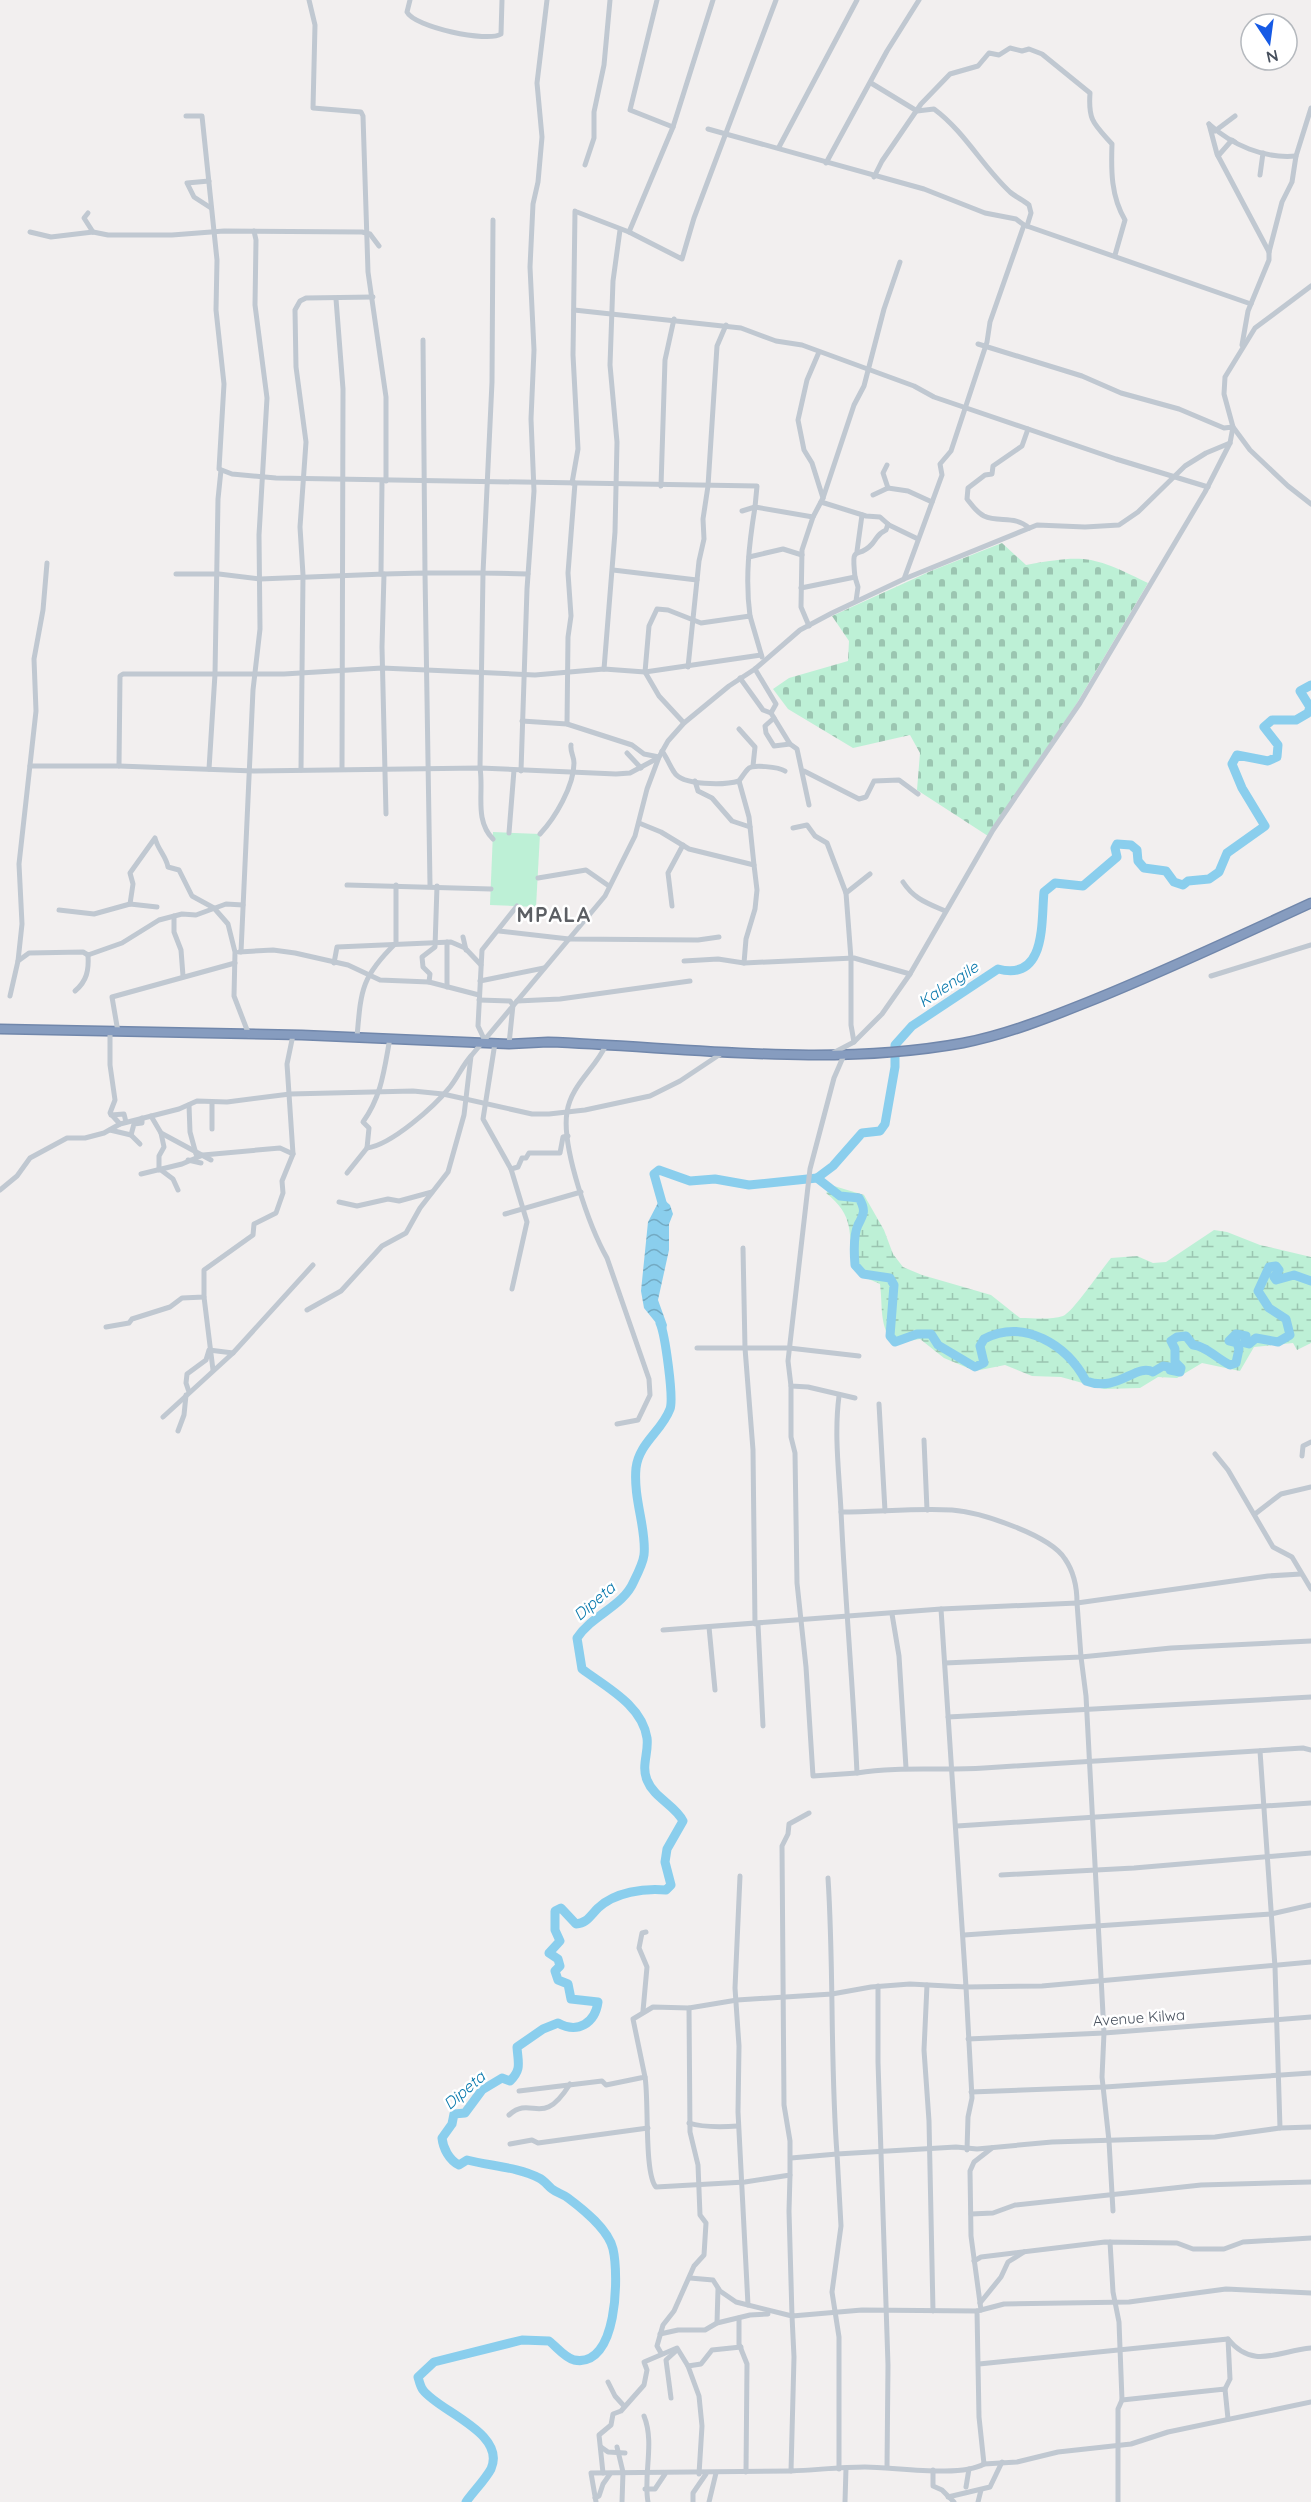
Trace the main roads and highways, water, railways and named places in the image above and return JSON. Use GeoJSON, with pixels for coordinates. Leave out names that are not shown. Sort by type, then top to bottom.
{"type":"FeatureCollection","features":[{"type":"Feature","properties":{"kind":"highway"},"geometry":{"type":"LineString","coordinates":[[0,1029],[293,1035],[486,1041],[509,1044],[548,1042],[829,1055],[888,1054],[964,1043],[1058,1014],[1142,980],[1311,903]]}},
{"type":"Feature","properties":{"kind":"water"},"geometry":{"type":"Polygon","coordinates":[[[661,1197],[670,1205],[673,1214],[669,1224],[669,1250],[658,1300],[667,1325],[665,1334],[644,1308],[641,1291],[648,1222],[661,1197]]]}},
{"type":"Feature","properties":{"kind":"waterway","name":"Kalengile"},"geometry":{"type":"LineString","coordinates":[[817,1178],[833,1166],[862,1133],[880,1131],[885,1124],[895,1067],[895,1045],[912,1026],[998,969],[1014,971],[1025,967],[1033,958],[1041,933],[1044,892],[1055,883],[1083,886],[1117,857],[1115,848],[1117,844],[1131,845],[1137,850],[1138,861],[1144,868],[1166,871],[1174,882],[1183,885],[1188,881],[1209,879],[1219,872],[1227,853],[1265,826],[1242,788],[1232,764],[1237,755],[1268,761],[1277,757],[1278,745],[1264,727],[1272,720],[1296,720],[1308,713],[1310,707],[1300,691],[1311,685]]}},
{"type":"Feature","properties":{"kind":"waterway","name":"Dipeta"},"geometry":{"type":"LineString","coordinates":[[663,1206],[654,1174],[659,1170],[690,1181],[715,1179],[749,1185],[817,1178],[840,1196],[859,1198],[863,1206],[862,1218],[855,1234],[855,1265],[863,1274],[890,1278],[894,1285],[890,1336],[895,1342],[917,1334],[931,1334],[938,1345],[975,1367],[984,1363],[980,1346],[984,1339],[999,1333],[1029,1334],[1056,1346],[1068,1356],[1086,1381],[1097,1384],[1117,1381],[1140,1371],[1153,1372],[1163,1366],[1180,1372],[1181,1368],[1175,1362],[1175,1349],[1171,1341],[1177,1337],[1186,1336],[1193,1345],[1207,1350],[1230,1365],[1236,1363],[1239,1349],[1237,1343],[1229,1341],[1236,1334],[1246,1336],[1245,1343],[1249,1344],[1256,1338],[1278,1342],[1290,1335],[1286,1319],[1269,1308],[1258,1291],[1269,1267],[1276,1266],[1279,1270],[1274,1277],[1276,1280],[1294,1275],[1311,1281]]}},
{"type":"Feature","properties":{"kind":"waterway","name":"Dipeta"},"geometry":{"type":"LineString","coordinates":[[466,2502],[491,2469],[493,2456],[489,2444],[469,2424],[431,2398],[422,2388],[418,2377],[434,2362],[522,2340],[549,2341],[570,2359],[589,2359],[600,2350],[612,2318],[616,2279],[613,2249],[606,2234],[595,2220],[568,2198],[531,2174],[467,2160],[459,2165],[447,2153],[442,2138],[452,2124],[454,2114],[465,2113],[482,2090],[502,2078],[510,2081],[514,2077],[518,2065],[517,2047],[543,2029],[558,2023],[579,2027],[593,2016],[598,2002],[571,1999],[568,1984],[558,1980],[555,1971],[560,1966],[558,1959],[549,1953],[560,1941],[555,1930],[555,1911],[561,1908],[576,1924],[586,1921],[598,1908],[613,1898],[639,1891],[666,1890],[671,1885],[665,1862],[667,1849],[683,1821],[675,1810],[654,1792],[647,1780],[645,1775],[647,1738],[644,1726],[631,1706],[582,1669],[577,1638],[591,1623],[623,1598],[639,1571],[643,1558],[644,1535],[636,1491],[636,1468],[641,1451],[662,1424],[671,1403],[668,1366],[660,1323]]}},
{"type":"Feature","properties":{"kind":"district","name":"MPALA"},"geometry":{"type":"Point","coordinates":[554,915]}}]}
